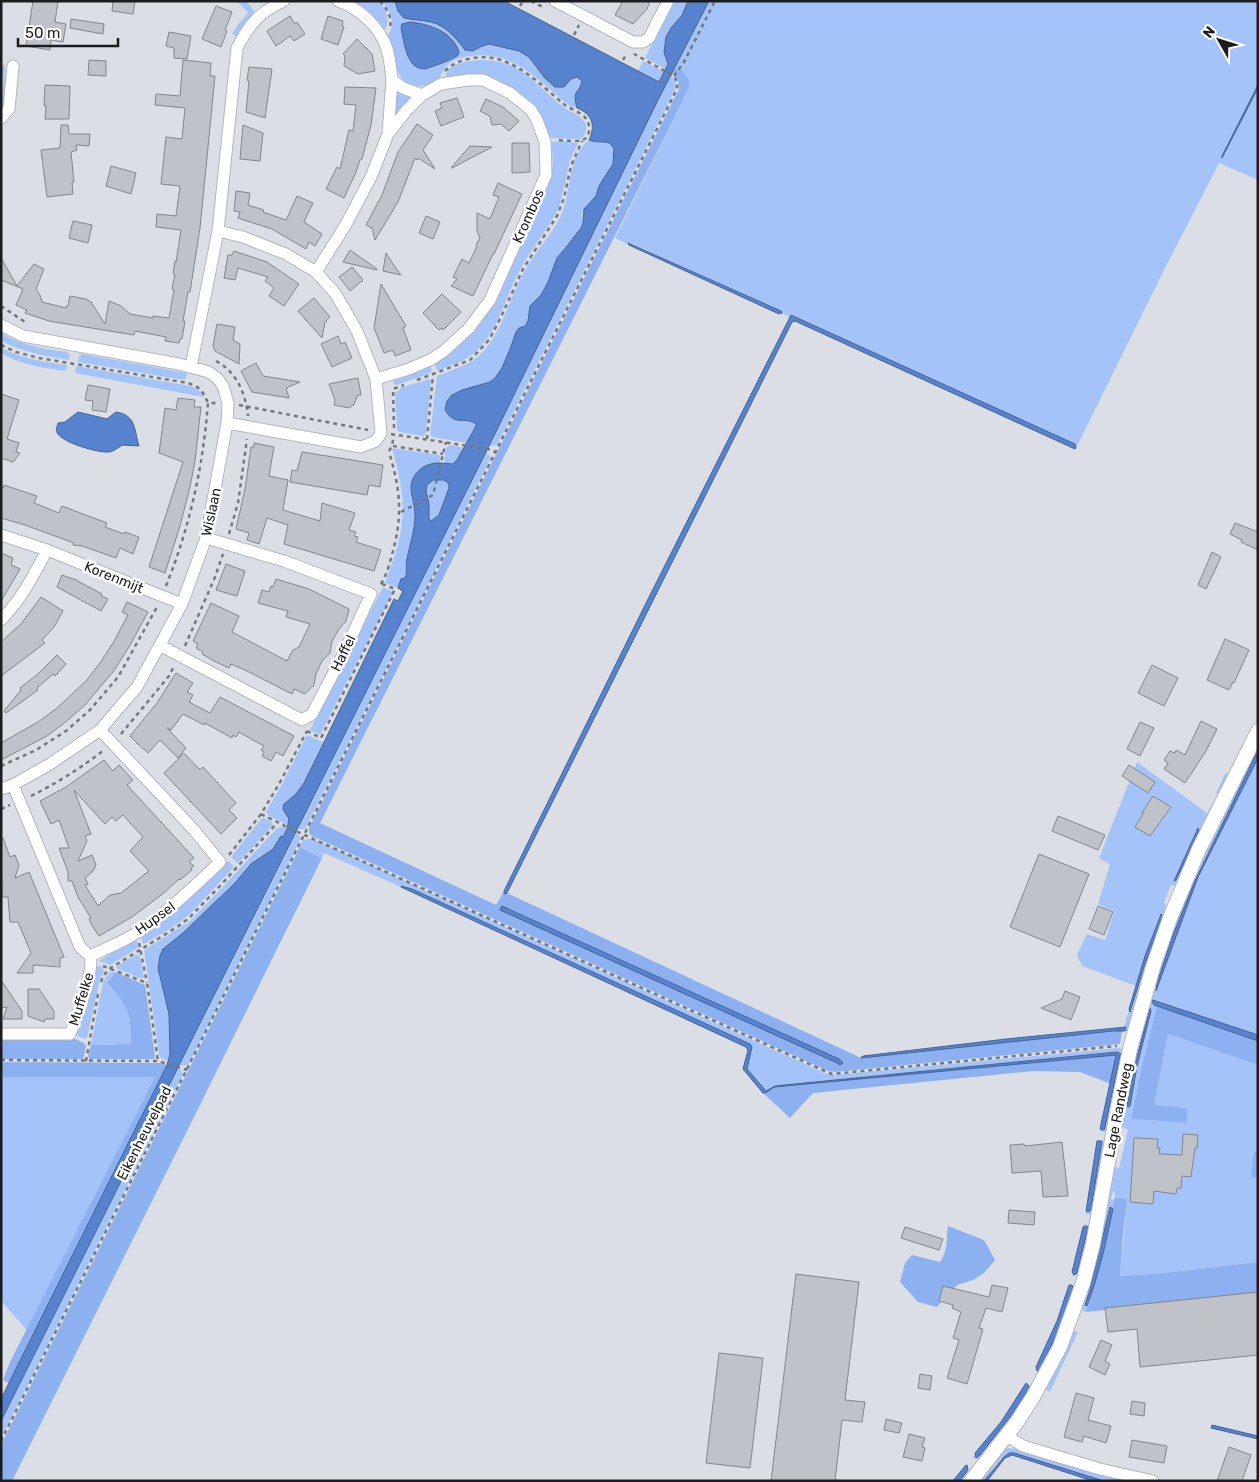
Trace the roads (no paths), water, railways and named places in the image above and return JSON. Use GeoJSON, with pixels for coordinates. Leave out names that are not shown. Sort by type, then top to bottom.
{"type":"FeatureCollection","features":[{"type":"Feature","properties":{"kind":"street"},"geometry":{"type":"LineString","coordinates":[[191,367],[218,231],[237,48],[246,30],[260,14],[284,1]]}},
{"type":"Feature","properties":{"kind":"street","name":"Krombos"},"geometry":{"type":"LineString","coordinates":[[338,1],[356,10],[372,24],[382,38],[386,48],[392,80],[388,134]]}},
{"type":"Feature","properties":{"kind":"street"},"geometry":{"type":"LineString","coordinates":[[555,1],[634,42],[643,42],[649,38],[668,1]]}},
{"type":"Feature","properties":{"kind":"street"},"geometry":{"type":"LineString","coordinates":[[1,118],[10,109],[13,66]]}},
{"type":"Feature","properties":{"kind":"street"},"geometry":{"type":"LineString","coordinates":[[392,80],[403,88],[422,95]]}},
{"type":"Feature","properties":{"kind":"street","name":"Krombos"},"geometry":{"type":"LineString","coordinates":[[316,272],[345,226],[371,177],[388,134],[406,111],[422,95],[442,84],[483,80],[510,93],[531,110],[545,142],[546,175],[490,300],[469,328],[444,351],[432,359],[409,369],[376,379]]}},
{"type":"Feature","properties":{"kind":"street"},"geometry":{"type":"LineString","coordinates":[[218,231],[243,237],[286,254],[316,272],[335,293],[357,331],[376,379],[378,437],[361,447],[227,423]]}},
{"type":"Feature","properties":{"kind":"street","name":"Wislaan"},"geometry":{"type":"LineString","coordinates":[[1,325],[22,336],[191,367],[209,372],[223,386],[228,403],[227,423],[206,538],[182,604],[161,646],[137,687],[100,730],[50,764],[13,785],[1,789]]}},
{"type":"Feature","properties":{"kind":"street","name":"Korenmijt"},"geometry":{"type":"LineString","coordinates":[[1,535],[47,550],[182,604]]}},
{"type":"Feature","properties":{"kind":"street","name":"Haffel"},"geometry":{"type":"LineString","coordinates":[[161,646],[304,725],[312,714],[343,655],[371,594],[284,561],[206,538]]}},
{"type":"Feature","properties":{"kind":"street"},"geometry":{"type":"LineString","coordinates":[[1,620],[10,611],[31,581],[47,550]]}},
{"type":"Feature","properties":{"kind":"street","name":"Hupsel"},"geometry":{"type":"LineString","coordinates":[[91,959],[153,922],[220,862],[194,830],[100,730]]}},
{"type":"Feature","properties":{"kind":"street","name":"Lage Randweg"},"geometry":{"type":"LineString","coordinates":[[971,1481],[1007,1436],[1033,1397],[1060,1347],[1083,1283],[1093,1244],[1130,1048],[1153,967],[1170,918],[1199,849],[1256,740]]}},
{"type":"Feature","properties":{"kind":"street"},"geometry":{"type":"LineString","coordinates":[[13,785],[80,947],[91,959]]}},
{"type":"Feature","properties":{"kind":"street","name":"Muffelke"},"geometry":{"type":"LineString","coordinates":[[1,1034],[70,1034],[87,983],[91,959]]}},
{"type":"Feature","properties":{"kind":"street"},"geometry":{"type":"LineString","coordinates":[[1007,1436],[1023,1446],[1100,1469],[1153,1481]]}}]}
